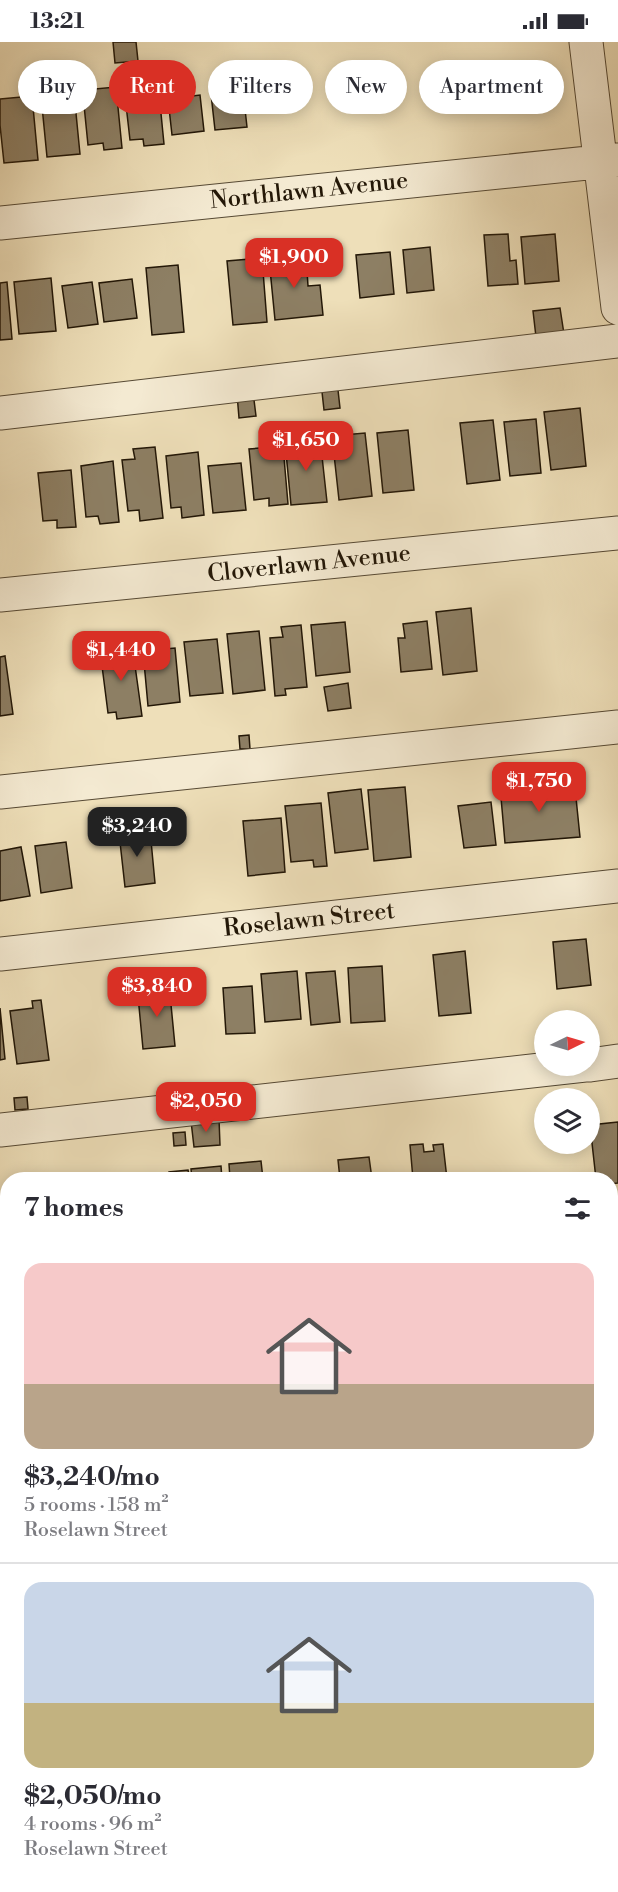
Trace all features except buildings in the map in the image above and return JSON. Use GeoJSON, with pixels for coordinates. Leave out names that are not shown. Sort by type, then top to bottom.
{"type":"FeatureCollection","features":[{"type":"Feature","properties":{"kind":"street"},"geometry":{"type":"LineString","coordinates":[[586,42],[609,161],[618,308]]}},
{"type":"Feature","properties":{"kind":"street","name":"Northlawn Avenue"},"geometry":{"type":"LineString","coordinates":[[0,222],[609,161]]}},
{"type":"Feature","properties":{"kind":"street"},"geometry":{"type":"LineString","coordinates":[[0,413],[618,341]]}},
{"type":"Feature","properties":{"kind":"street","name":"Cloverlawn Avenue"},"geometry":{"type":"LineString","coordinates":[[0,596],[618,533]]}},
{"type":"Feature","properties":{"kind":"street"},"geometry":{"type":"LineString","coordinates":[[0,792],[618,727]]}},
{"type":"Feature","properties":{"kind":"street","name":"Roselawn Street"},"geometry":{"type":"LineString","coordinates":[[0,954],[618,886]]}},
{"type":"Feature","properties":{"kind":"street"},"geometry":{"type":"LineString","coordinates":[[600,1063],[618,1061]]}},
{"type":"Feature","properties":{"kind":"street"},"geometry":{"type":"LineString","coordinates":[[0,1130],[534,1071]]}}]}
